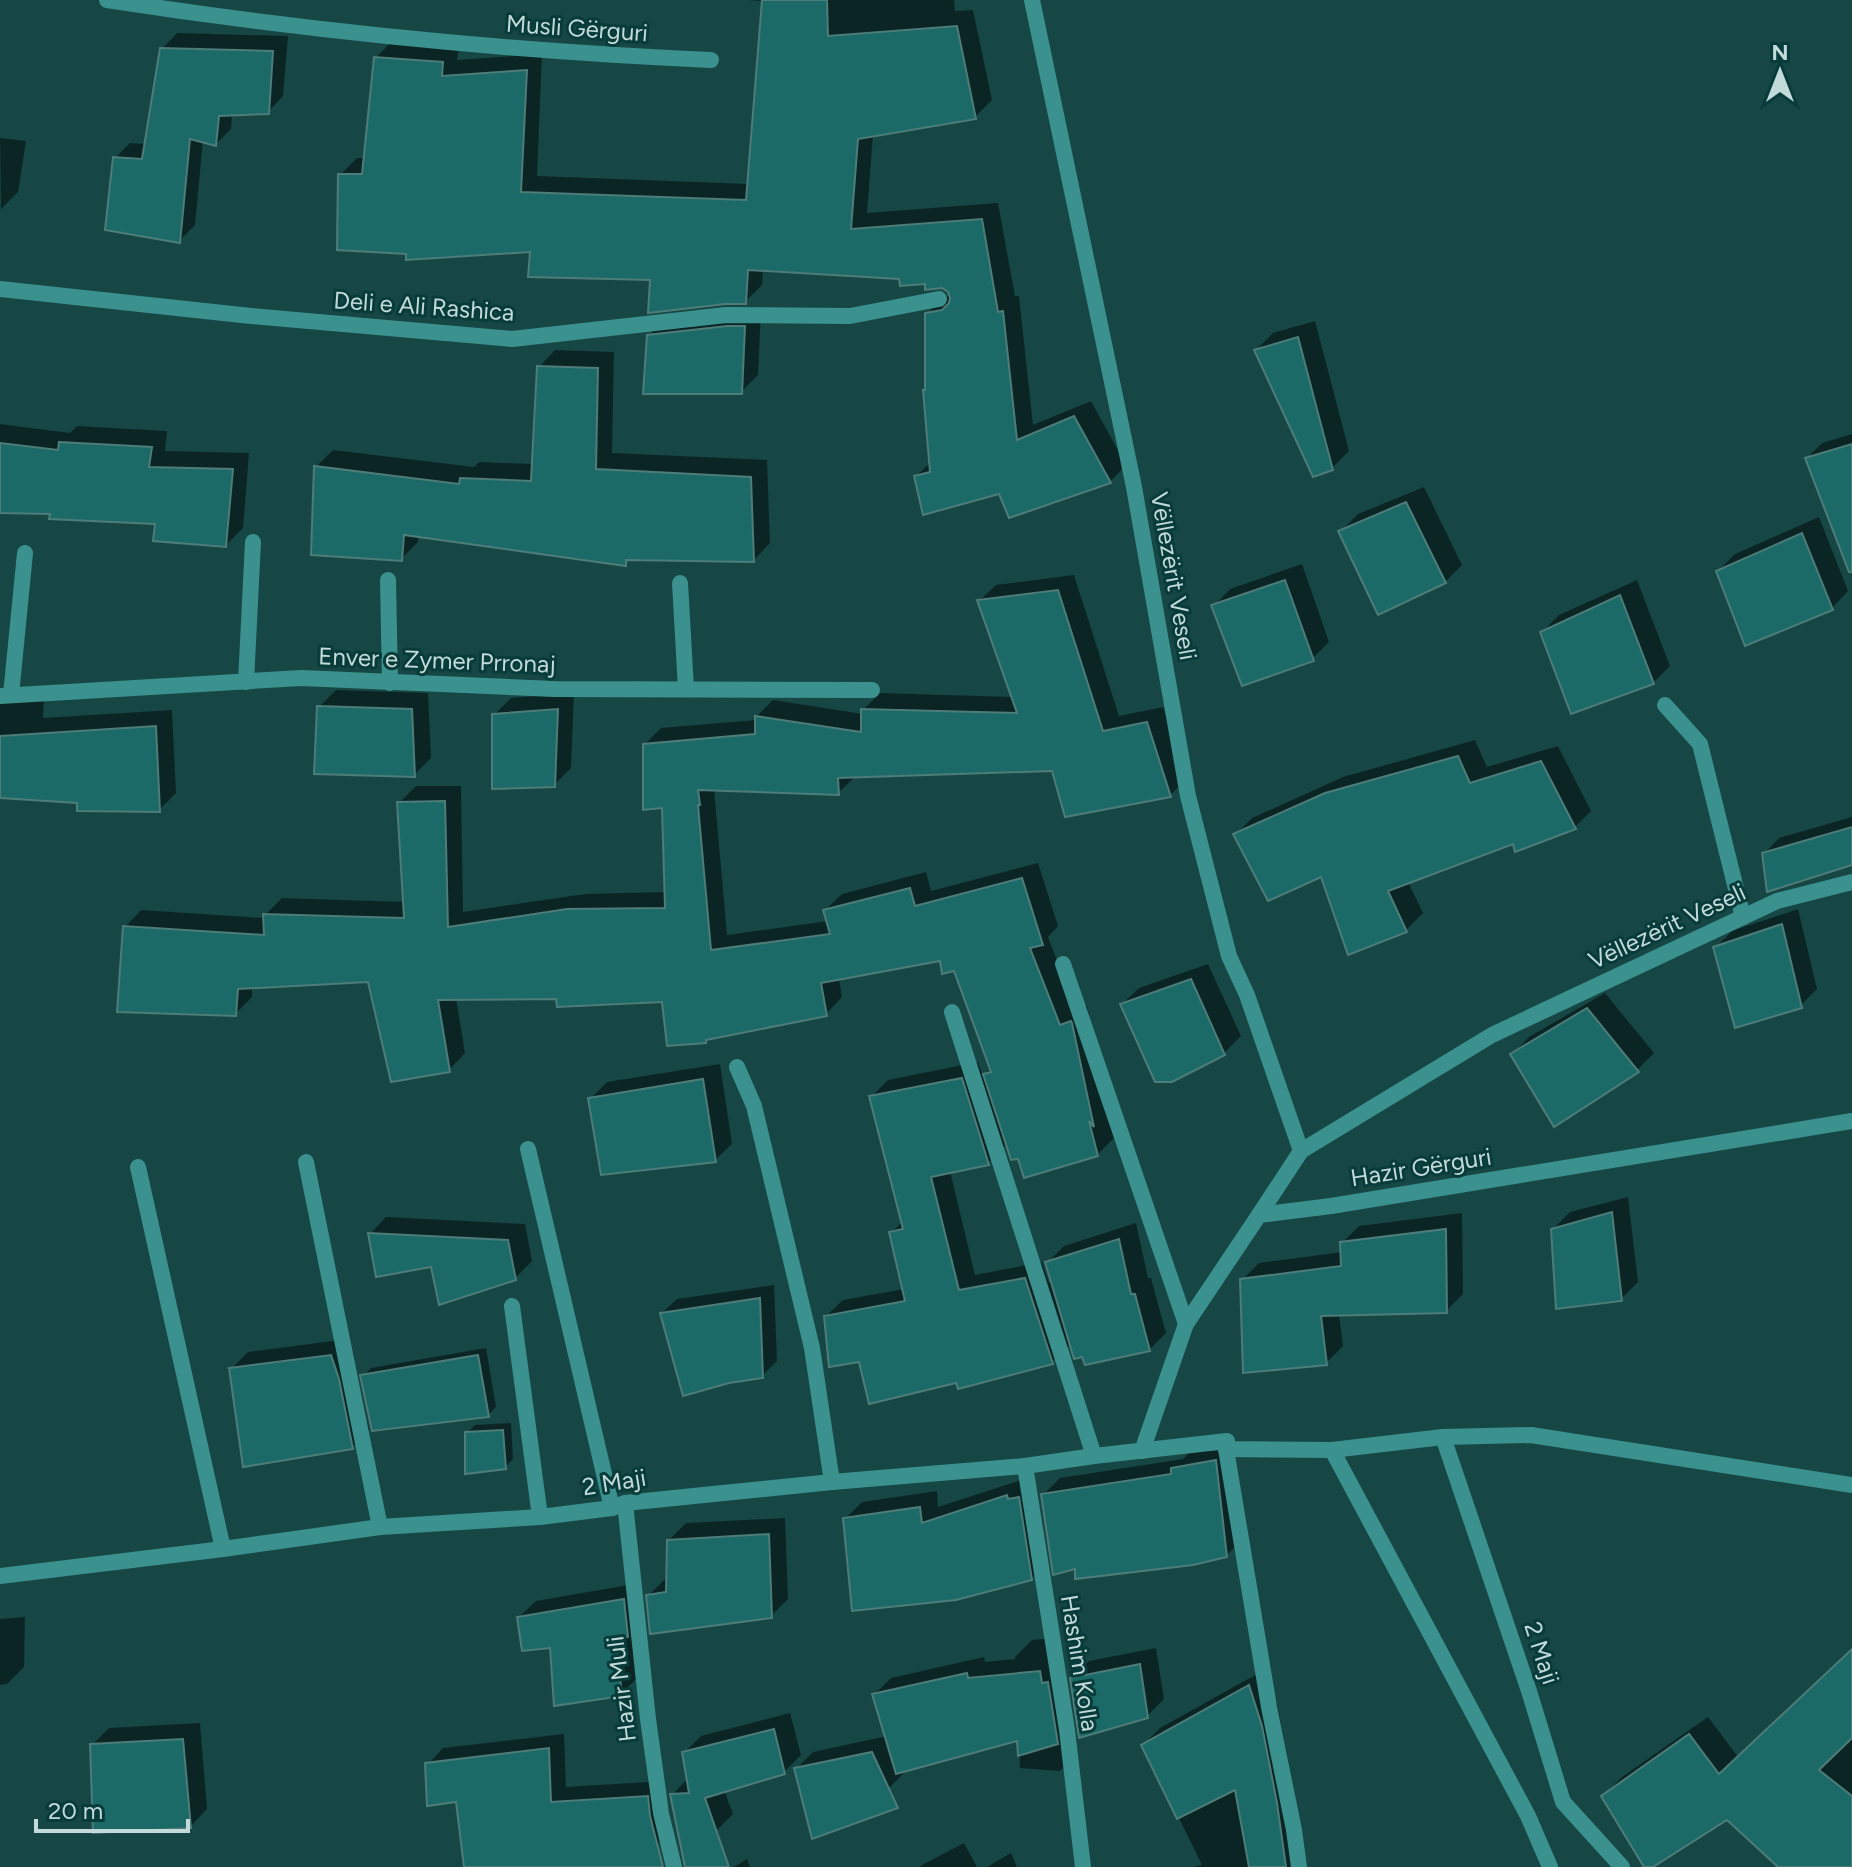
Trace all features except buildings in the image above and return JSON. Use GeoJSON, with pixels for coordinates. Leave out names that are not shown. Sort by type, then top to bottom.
{"type":"FeatureCollection","features":[{"type":"Feature","properties":{"kind":"street","name":"Musli Gërguri"},"geometry":{"type":"LineString","coordinates":[[107,0],[367,35],[595,55],[711,60]]}},
{"type":"Feature","properties":{"kind":"street","name":"Vëllezërit Veseli"},"geometry":{"type":"LineString","coordinates":[[1032,0],[1134,487],[1188,796],[1229,956],[1247,995],[1301,1151]]}},
{"type":"Feature","properties":{"kind":"street","name":"Deli e Ali Rashica"},"geometry":{"type":"LineString","coordinates":[[0,289],[251,316],[512,339],[726,315],[850,316],[939,299]]}},
{"type":"Feature","properties":{"kind":"street"},"geometry":{"type":"LineString","coordinates":[[246,682],[253,542]]}},
{"type":"Feature","properties":{"kind":"street"},"geometry":{"type":"LineString","coordinates":[[6,696],[25,553]]}},
{"type":"Feature","properties":{"kind":"street"},"geometry":{"type":"LineString","coordinates":[[388,580],[390,683]]}},
{"type":"Feature","properties":{"kind":"street"},"geometry":{"type":"LineString","coordinates":[[680,583],[686,689]]}},
{"type":"Feature","properties":{"kind":"street","name":"Enver e Zymer Prronaj"},"geometry":{"type":"LineString","coordinates":[[6,696],[301,678],[554,689],[872,690]]}},
{"type":"Feature","properties":{"kind":"street"},"geometry":{"type":"LineString","coordinates":[[1665,705],[1700,744],[1743,917]]}},
{"type":"Feature","properties":{"kind":"street","name":"Vëllezërit Veseli"},"geometry":{"type":"LineString","coordinates":[[1259,1215],[1301,1151],[1492,1035],[1777,901],[1852,882]]}},
{"type":"Feature","properties":{"kind":"street"},"geometry":{"type":"LineString","coordinates":[[1063,964],[1186,1324]]}},
{"type":"Feature","properties":{"kind":"street"},"geometry":{"type":"LineString","coordinates":[[952,1012],[1094,1456]]}},
{"type":"Feature","properties":{"kind":"street"},"geometry":{"type":"LineString","coordinates":[[737,1067],[754,1106],[812,1348],[832,1482]]}},
{"type":"Feature","properties":{"kind":"street","name":"Hazir Gërguri"},"geometry":{"type":"LineString","coordinates":[[1259,1215],[1852,1121]]}},
{"type":"Feature","properties":{"kind":"street","name":"Hazir Muli"},"geometry":{"type":"LineString","coordinates":[[528,1149],[618,1506],[661,1813],[674,1867]]}},
{"type":"Feature","properties":{"kind":"street"},"geometry":{"type":"LineString","coordinates":[[306,1162],[380,1527]]}},
{"type":"Feature","properties":{"kind":"street"},"geometry":{"type":"LineString","coordinates":[[138,1167],[223,1549]]}},
{"type":"Feature","properties":{"kind":"street"},"geometry":{"type":"LineString","coordinates":[[1142,1451],[1186,1324],[1259,1215]]}},
{"type":"Feature","properties":{"kind":"street"},"geometry":{"type":"LineString","coordinates":[[512,1306],[540,1517]]}},
{"type":"Feature","properties":{"kind":"street","name":"2 Maji"},"geometry":{"type":"LineString","coordinates":[[0,1576],[380,1527],[540,1517],[832,1482],[1025,1466],[1227,1441],[1226,1449],[1332,1450],[1443,1437],[1531,1435],[1852,1485]]}},
{"type":"Feature","properties":{"kind":"street","name":"2 Maji"},"geometry":{"type":"LineString","coordinates":[[1443,1437],[1563,1802],[1622,1867]]}},
{"type":"Feature","properties":{"kind":"street"},"geometry":{"type":"LineString","coordinates":[[1226,1449],[1299,1867]]}},
{"type":"Feature","properties":{"kind":"street"},"geometry":{"type":"LineString","coordinates":[[1332,1450],[1528,1816],[1550,1867]]}},
{"type":"Feature","properties":{"kind":"street","name":"Hashim Kolla"},"geometry":{"type":"LineString","coordinates":[[1025,1466],[1067,1730],[1083,1867]]}}]}
